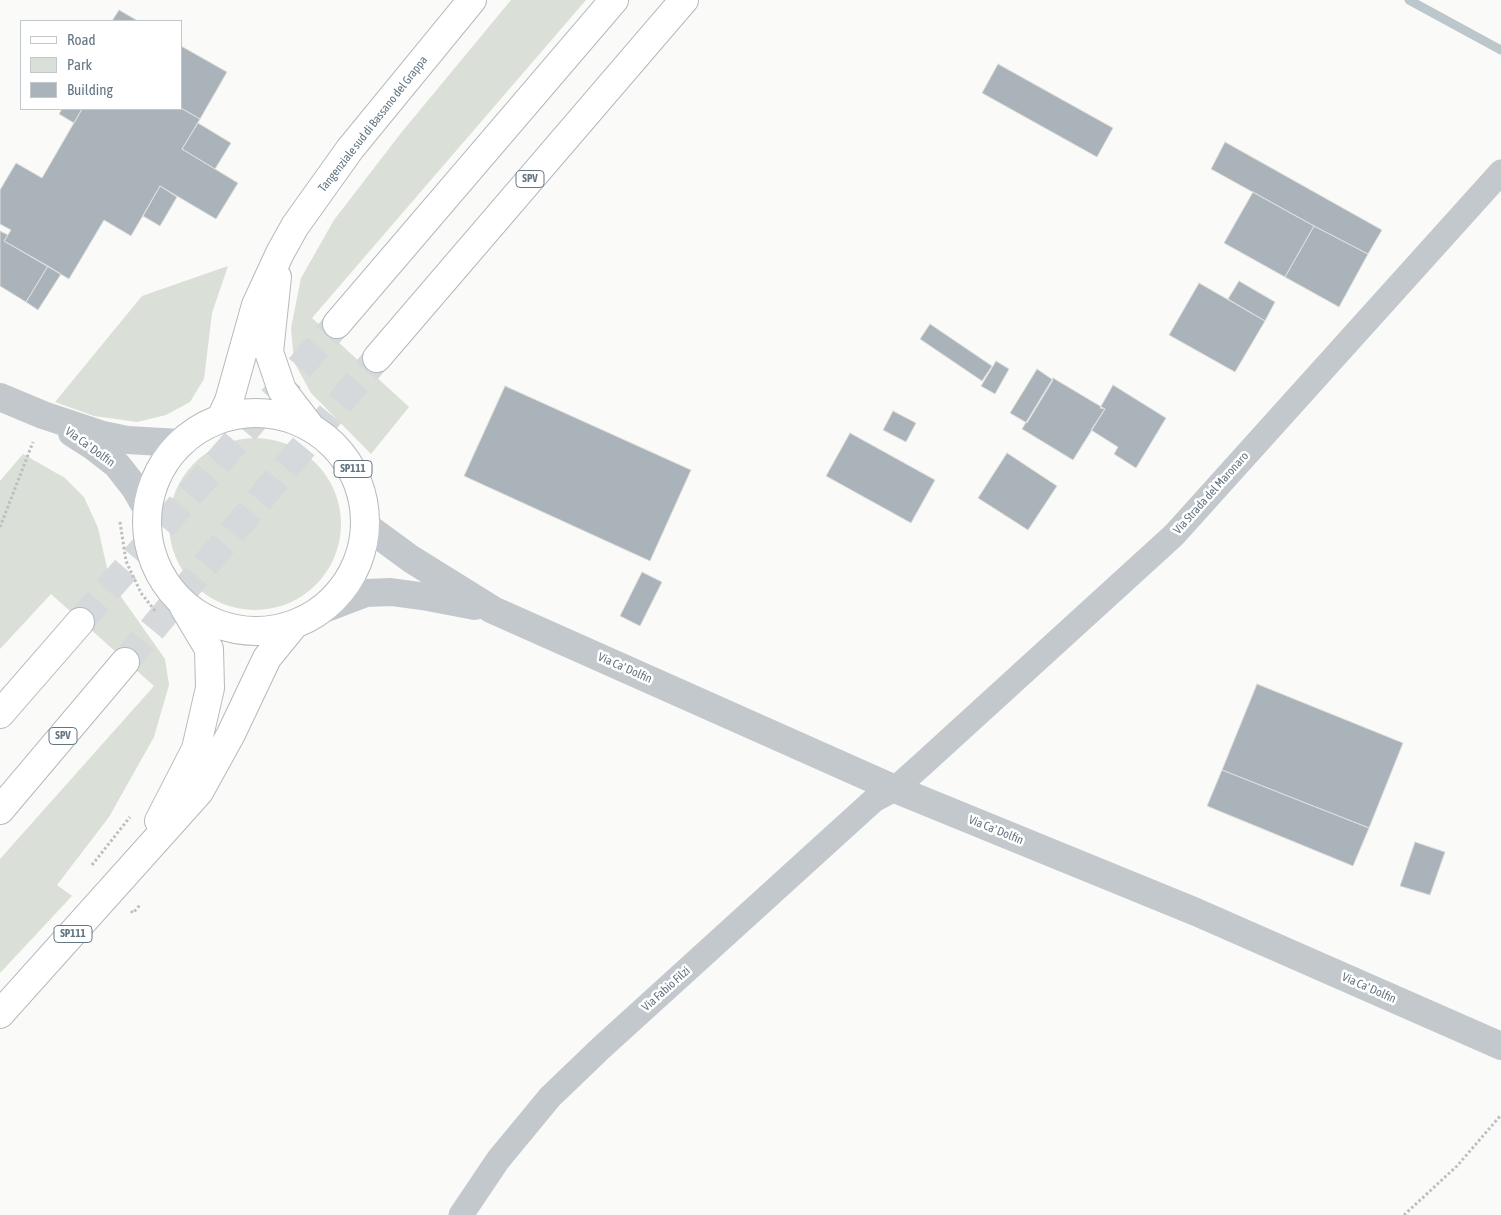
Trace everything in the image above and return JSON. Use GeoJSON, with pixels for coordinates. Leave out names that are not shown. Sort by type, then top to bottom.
{"type":"FeatureCollection","features":[{"type":"Feature","properties":{"kind":"main road","name":"Tangenziale sud di Bassano del Grappa"},"geometry":{"type":"LineString","coordinates":[[221,418],[229,401],[256,305],[295,226],[350,149],[472,0]]}},
{"type":"Feature","properties":{"kind":"main road"},"geometry":{"type":"LineString","coordinates":[[337,324],[614,0]]}},
{"type":"Feature","properties":{"kind":"main road","name":"SPV"},"geometry":{"type":"LineString","coordinates":[[377,358],[684,0]]}},
{"type":"Feature","properties":{"kind":"main road","name":"Tangenziale sud di Bassano del Grappa"},"geometry":{"type":"LineString","coordinates":[[183,605],[205,620],[234,630],[264,632],[294,625],[324,608],[346,586],[360,557],[366,526],[363,496],[352,468],[333,444],[309,425],[282,390],[269,352],[280,253]]}},
{"type":"Feature","properties":{"kind":"main road","name":"Tangenziale sud di Bassano del Grappa"},"geometry":{"type":"LineString","coordinates":[[144,852],[196,749],[210,688],[209,649],[183,605],[160,575],[148,543],[147,509],[158,473],[180,443],[199,428],[221,418],[251,412],[281,415],[309,425]]}},
{"type":"Feature","properties":{"kind":"main road"},"geometry":{"type":"LineString","coordinates":[[0,714],[80,622]]}},
{"type":"Feature","properties":{"kind":"main road","name":"Tangenziale sud di Bassano del Grappa"},"geometry":{"type":"LineString","coordinates":[[0,1014],[199,792],[231,734],[267,658],[294,625]]}},
{"type":"Feature","properties":{"kind":"main road","name":"SPV"},"geometry":{"type":"LineString","coordinates":[[0,810],[125,662]]}},
{"type":"Feature","properties":{"kind":"street","name":"Via Strada del Maronaro"},"geometry":{"type":"LineString","coordinates":[[895,789],[1174,535],[1501,172]]}},
{"type":"Feature","properties":{"kind":"street","name":"Via Ca' Dolfin"},"geometry":{"type":"LineString","coordinates":[[0,397],[43,415],[103,435],[128,440],[180,443]]}},
{"type":"Feature","properties":{"kind":"street","name":"Via Ca' Dolfin"},"geometry":{"type":"LineString","coordinates":[[43,415],[94,447],[117,465],[135,488],[147,509]]}},
{"type":"Feature","properties":{"kind":"street","name":"Via Ca' Dolfin"},"geometry":{"type":"LineString","coordinates":[[366,526],[411,559],[493,610],[895,789],[1196,912],[1501,1046]]}},
{"type":"Feature","properties":{"kind":"street","name":"Via Ca' Dolfin"},"geometry":{"type":"LineString","coordinates":[[324,608],[366,593],[391,592],[428,597],[493,610]]}},
{"type":"Feature","properties":{"kind":"street","name":"Via Fabio Filzi"},"geometry":{"type":"LineString","coordinates":[[461,1215],[498,1160],[550,1097],[601,1048],[874,800],[895,789]]}},
{"type":"Feature","properties":{"kind":"path"},"geometry":{"type":"LineString","coordinates":[[0,527],[43,415]]}},
{"type":"Feature","properties":{"kind":"path"},"geometry":{"type":"LineString","coordinates":[[127,908],[133,913],[146,898]]}},
{"type":"Feature","properties":{"kind":"path"},"geometry":{"type":"LineString","coordinates":[[1404,1215],[1457,1166],[1501,1115]]}},
{"type":"Feature","properties":{"kind":"green space"},"geometry":{"type":"Polygon","coordinates":[[[511,0],[586,0],[312,318],[409,407],[371,454],[311,393],[294,362],[291,328],[301,278],[334,220],[401,133],[511,0]]]}},
{"type":"Feature","properties":{"kind":"green space"},"geometry":{"type":"Polygon","coordinates":[[[228,266],[212,313],[204,379],[190,402],[166,415],[137,422],[94,416],[55,402],[142,296],[228,266]]]}},
{"type":"Feature","properties":{"kind":"green space"},"geometry":{"type":"Polygon","coordinates":[[[263,438],[272,439],[296,448],[310,457],[322,469],[335,491],[340,507],[340,541],[335,557],[322,579],[310,591],[288,604],[272,609],[247,610],[238,609],[214,600],[200,591],[188,579],[175,557],[170,541],[169,516],[170,507],[179,483],[188,469],[200,457],[222,444],[238,439],[263,438]]]}},
{"type":"Feature","properties":{"kind":"green space"},"geometry":{"type":"Polygon","coordinates":[[[23,454],[65,478],[84,497],[98,528],[110,581],[165,659],[169,685],[154,737],[109,817],[57,885],[72,896],[0,973],[0,859],[154,686],[51,594],[0,649],[0,481],[23,454]]]}},
{"type":"Feature","properties":{"kind":"building"},"geometry":{"type":"Polygon","coordinates":[[[119,10],[136,20],[113,20],[119,10]]]}},
{"type":"Feature","properties":{"kind":"building"},"geometry":{"type":"Polygon","coordinates":[[[182,47],[227,72],[200,119],[182,109],[182,47]]]}},
{"type":"Feature","properties":{"kind":"building"},"geometry":{"type":"Polygon","coordinates":[[[998,64],[1113,128],[1097,157],[982,93],[998,64]]]}},
{"type":"Feature","properties":{"kind":"building"},"geometry":{"type":"Polygon","coordinates":[[[182,109],[200,119],[182,149],[238,183],[216,219],[160,186],[131,236],[104,220],[69,279],[4,241],[11,230],[0,224],[0,190],[16,163],[42,178],[81,110],[182,109]]]}},
{"type":"Feature","properties":{"kind":"building"},"geometry":{"type":"Polygon","coordinates":[[[61,110],[81,110],[74,123],[59,114],[61,110]]]}},
{"type":"Feature","properties":{"kind":"building"},"geometry":{"type":"Polygon","coordinates":[[[198,123],[231,143],[215,169],[182,149],[198,123]]]}},
{"type":"Feature","properties":{"kind":"building"},"geometry":{"type":"Polygon","coordinates":[[[1225,142],[1382,230],[1368,254],[1211,169],[1225,142]]]}},
{"type":"Feature","properties":{"kind":"building"},"geometry":{"type":"Polygon","coordinates":[[[160,186],[177,197],[160,226],[143,216],[160,186]]]}},
{"type":"Feature","properties":{"kind":"building"},"geometry":{"type":"Polygon","coordinates":[[[1253,192],[1314,226],[1285,277],[1224,243],[1253,192]]]}},
{"type":"Feature","properties":{"kind":"building"},"geometry":{"type":"Polygon","coordinates":[[[1314,226],[1368,254],[1339,307],[1285,277],[1314,226]]]}},
{"type":"Feature","properties":{"kind":"building"},"geometry":{"type":"Polygon","coordinates":[[[0,231],[8,235],[4,241],[48,266],[26,302],[0,286],[0,231]]]}},
{"type":"Feature","properties":{"kind":"building"},"geometry":{"type":"Polygon","coordinates":[[[48,266],[61,274],[38,310],[26,302],[48,266]]]}},
{"type":"Feature","properties":{"kind":"building"},"geometry":{"type":"Polygon","coordinates":[[[1239,281],[1275,302],[1265,321],[1228,299],[1239,281]]]}},
{"type":"Feature","properties":{"kind":"building"},"geometry":{"type":"Polygon","coordinates":[[[1199,283],[1265,321],[1235,372],[1169,335],[1199,283]]]}},
{"type":"Feature","properties":{"kind":"building"},"geometry":{"type":"Polygon","coordinates":[[[930,324],[992,366],[982,381],[920,339],[930,324]]]}},
{"type":"Feature","properties":{"kind":"building"},"geometry":{"type":"Polygon","coordinates":[[[996,361],[1009,369],[995,394],[981,386],[996,361]]]}},
{"type":"Feature","properties":{"kind":"building"},"geometry":{"type":"Polygon","coordinates":[[[1037,369],[1053,380],[1027,423],[1010,413],[1037,369]]]}},
{"type":"Feature","properties":{"kind":"building"},"geometry":{"type":"Polygon","coordinates":[[[1053,378],[1105,409],[1073,460],[1022,429],[1053,378]]]}},
{"type":"Feature","properties":{"kind":"building"},"geometry":{"type":"Polygon","coordinates":[[[1113,385],[1166,418],[1136,468],[1114,454],[1118,447],[1091,430],[1105,409],[1100,408],[1113,385]]]}},
{"type":"Feature","properties":{"kind":"building"},"geometry":{"type":"Polygon","coordinates":[[[505,386],[691,470],[650,561],[464,476],[505,386]]]}},
{"type":"Feature","properties":{"kind":"building"},"geometry":{"type":"Polygon","coordinates":[[[893,411],[916,423],[906,442],[883,430],[893,411]]]}},
{"type":"Feature","properties":{"kind":"building"},"geometry":{"type":"Polygon","coordinates":[[[850,433],[935,480],[911,523],[826,476],[850,433]]]}},
{"type":"Feature","properties":{"kind":"building"},"geometry":{"type":"Polygon","coordinates":[[[1007,453],[1057,486],[1028,530],[978,498],[1007,453]]]}},
{"type":"Feature","properties":{"kind":"building"},"geometry":{"type":"Polygon","coordinates":[[[642,572],[662,582],[640,626],[620,616],[642,572]]]}},
{"type":"Feature","properties":{"kind":"building"},"geometry":{"type":"Polygon","coordinates":[[[1257,684],[1403,743],[1369,828],[1222,770],[1257,684]]]}},
{"type":"Feature","properties":{"kind":"building"},"geometry":{"type":"Polygon","coordinates":[[[1222,770],[1369,828],[1353,866],[1207,806],[1222,770]]]}},
{"type":"Feature","properties":{"kind":"building"},"geometry":{"type":"Polygon","coordinates":[[[1415,842],[1445,852],[1430,895],[1400,886],[1415,842]]]}},
{"type":"Feature","properties":{"kind":"waterway"},"geometry":{"type":"LineString","coordinates":[[1409,0],[1501,50]]}},
{"type":"Feature","properties":{"kind":"tunnel"},"geometry":{"type":"LineString","coordinates":[[80,622],[337,324]]}},
{"type":"Feature","properties":{"kind":"tunnel"},"geometry":{"type":"LineString","coordinates":[[125,662],[377,358]]}}]}
